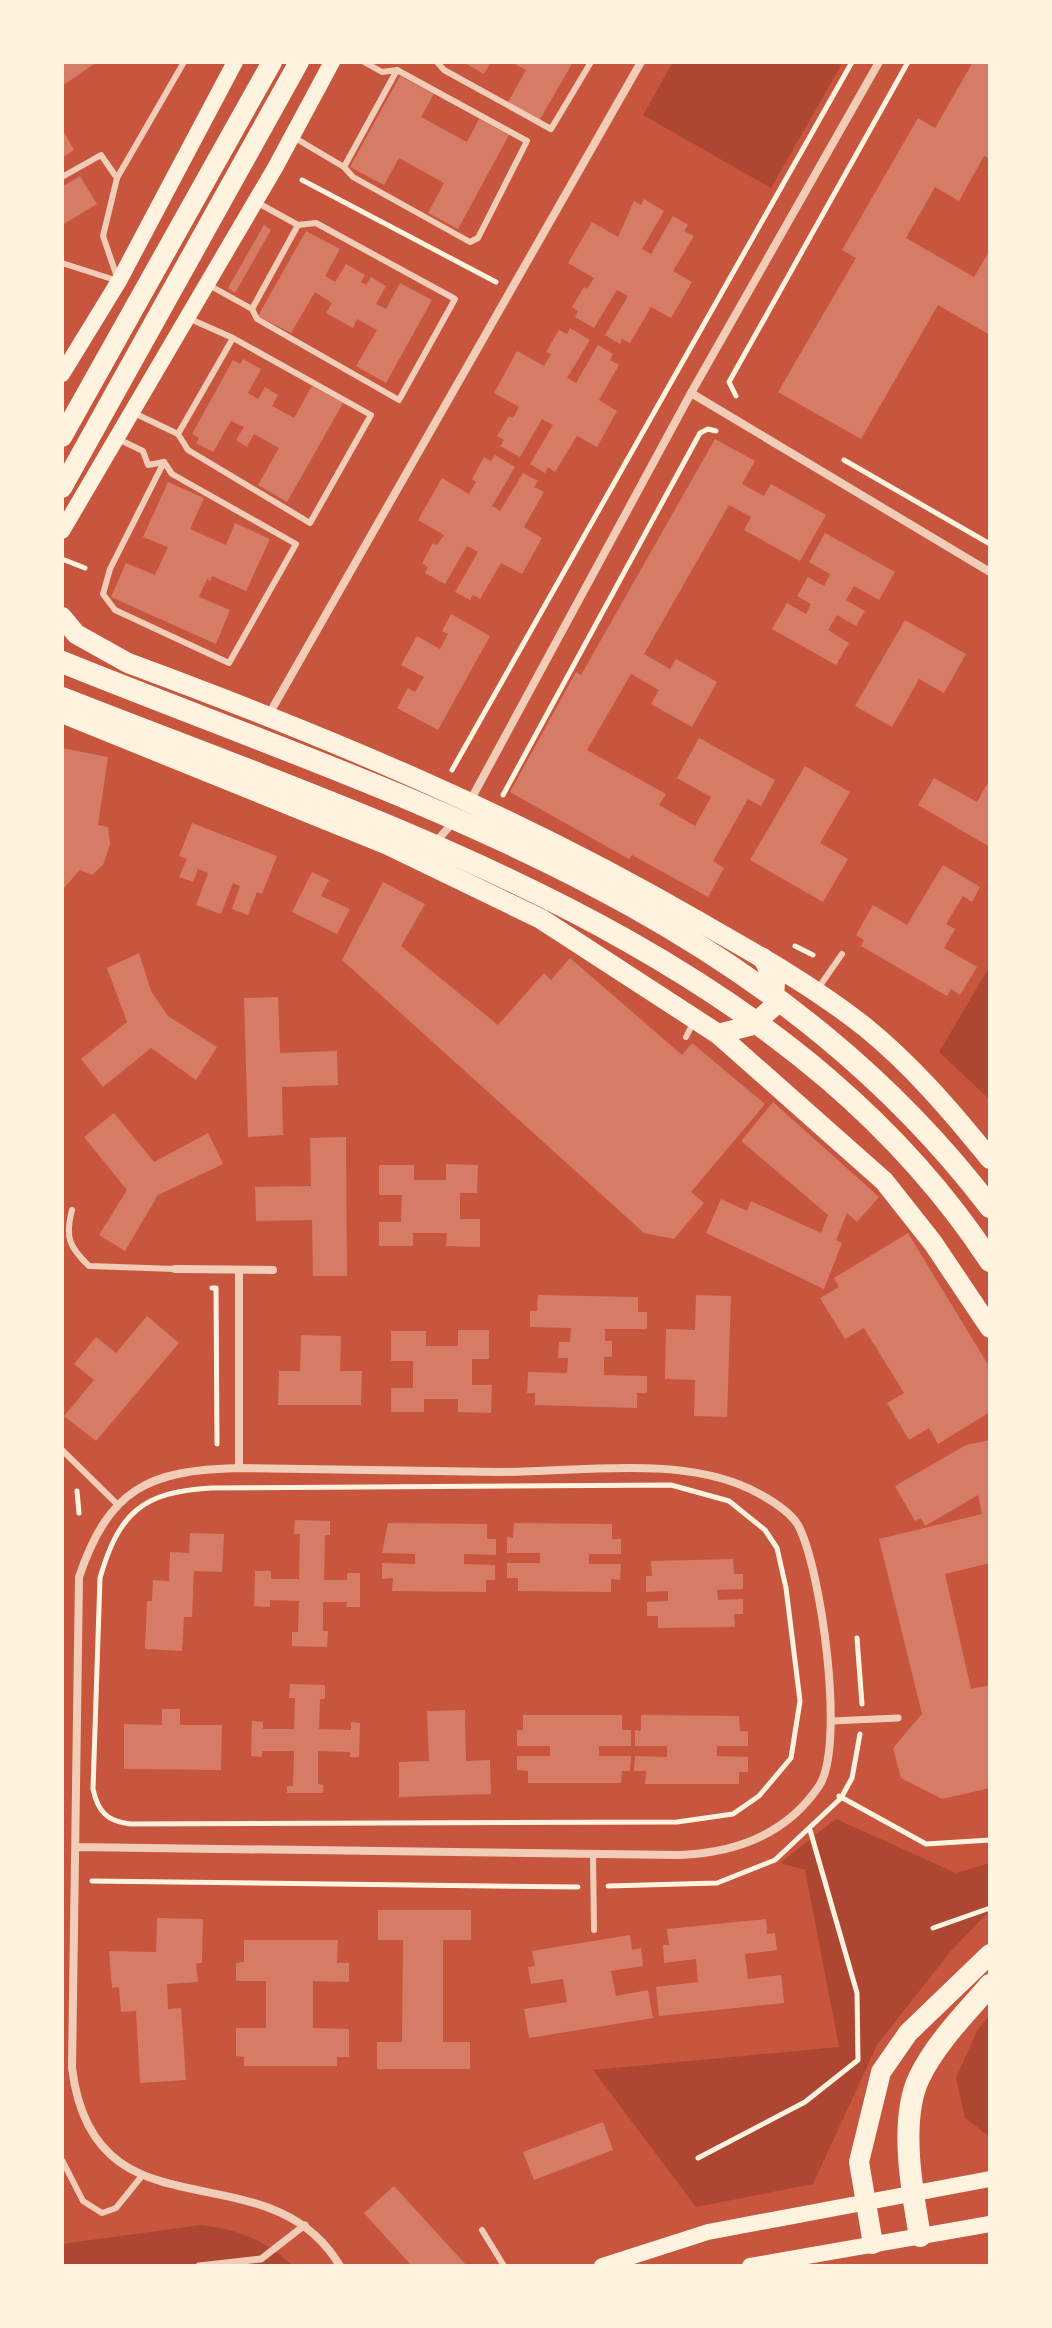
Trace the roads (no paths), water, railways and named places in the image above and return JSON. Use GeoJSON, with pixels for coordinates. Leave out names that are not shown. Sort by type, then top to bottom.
{"type":"FeatureCollection","features":[{"type":"Feature","properties":{"kind":"highway"},"geometry":{"type":"LineString","coordinates":[[62,662],[410,798],[552,863],[629,904],[742,971],[839,1045],[927,1132],[990,1207]]}},
{"type":"Feature","properties":{"kind":"highway"},"geometry":{"type":"LineString","coordinates":[[62,698],[447,849],[619,938],[720,997],[778,1037],[858,1106],[944,1198],[990,1261]]}},
{"type":"Feature","properties":{"kind":"highway"},"geometry":{"type":"LineString","coordinates":[[920,2236],[912,2194],[909,2109],[919,2078],[937,2048],[990,1985]]}},
{"type":"Feature","properties":{"kind":"main road"},"geometry":{"type":"LineString","coordinates":[[62,374],[119,281],[235,62]]}},
{"type":"Feature","properties":{"kind":"main road"},"geometry":{"type":"LineString","coordinates":[[62,437],[272,62]]}},
{"type":"Feature","properties":{"kind":"main road"},"geometry":{"type":"LineString","coordinates":[[62,488],[299,62]]}},
{"type":"Feature","properties":{"kind":"main road"},"geometry":{"type":"LineString","coordinates":[[62,531],[188,318],[332,62]]}},
{"type":"Feature","properties":{"kind":"main road"},"geometry":{"type":"LineString","coordinates":[[62,617],[76,634],[128,663],[470,802],[623,877],[763,958],[816,990],[867,1029],[917,1076],[990,1159]]}},
{"type":"Feature","properties":{"kind":"main road"},"geometry":{"type":"LineString","coordinates":[[62,713],[413,858],[541,919],[691,1029],[718,1034],[753,1025],[773,1007],[775,983],[763,958]]}},
{"type":"Feature","properties":{"kind":"main road"},"geometry":{"type":"LineString","coordinates":[[718,1034],[884,1181],[933,1243],[990,1328]]}},
{"type":"Feature","properties":{"kind":"main road"},"geometry":{"type":"LineString","coordinates":[[873,2244],[859,2162],[881,2072],[908,2033],[990,1954]]}},
{"type":"Feature","properties":{"kind":"main road"},"geometry":{"type":"LineString","coordinates":[[602,2266],[708,2232],[990,2179]]}},
{"type":"Feature","properties":{"kind":"main road"},"geometry":{"type":"LineString","coordinates":[[750,2266],[990,2224]]}},
{"type":"Feature","properties":{"kind":"street"},"geometry":{"type":"LineString","coordinates":[[267,717],[641,62]]}},
{"type":"Feature","properties":{"kind":"street"},"geometry":{"type":"LineString","coordinates":[[413,858],[439,839],[470,802],[691,393],[879,62]]}},
{"type":"Feature","properties":{"kind":"street"},"geometry":{"type":"LineString","coordinates":[[691,393],[990,572]]}},
{"type":"Feature","properties":{"kind":"street"},"geometry":{"type":"LineString","coordinates":[[175,1269],[273,1270]]}},
{"type":"Feature","properties":{"kind":"street"},"geometry":{"type":"LineString","coordinates":[[239,1270],[239,1468]]}},
{"type":"Feature","properties":{"kind":"street"},"geometry":{"type":"LineString","coordinates":[[76,1847],[719,1853],[758,1840],[802,1806],[821,1784],[832,1721],[826,1645],[798,1525],[774,1503],[749,1489],[673,1469],[239,1468],[201,1469],[148,1482],[116,1503],[92,1537],[79,1577],[72,2068],[75,2090],[92,2132],[114,2157],[141,2177],[170,2187],[260,2202],[305,2225],[340,2266]]}},
{"type":"Feature","properties":{"kind":"street"},"geometry":{"type":"LineString","coordinates":[[832,1721],[898,1718]]}},
{"type":"Feature","properties":{"kind":"street"},"geometry":{"type":"LineString","coordinates":[[199,2266],[261,2259],[305,2225]]}},
{"type":"Feature","properties":{"kind":"lane"},"geometry":{"type":"LineString","coordinates":[[119,281],[103,236],[117,178],[184,62]]}},
{"type":"Feature","properties":{"kind":"lane"},"geometry":{"type":"LineString","coordinates":[[292,136],[344,167],[353,177],[470,242],[478,238],[527,141],[397,70],[382,72],[364,62]]}},
{"type":"Feature","properties":{"kind":"lane"},"geometry":{"type":"LineString","coordinates":[[437,62],[444,70],[551,129],[591,62]]}},
{"type":"Feature","properties":{"kind":"lane"},"geometry":{"type":"LineString","coordinates":[[344,167],[397,70]]}},
{"type":"Feature","properties":{"kind":"lane"},"geometry":{"type":"LineString","coordinates":[[62,177],[101,155],[117,178]]}},
{"type":"Feature","properties":{"kind":"lane"},"geometry":{"type":"LineString","coordinates":[[207,284],[252,309],[257,319],[399,400],[455,299],[316,223],[298,225],[255,201]]}},
{"type":"Feature","properties":{"kind":"lane"},"geometry":{"type":"LineString","coordinates":[[252,309],[298,225]]}},
{"type":"Feature","properties":{"kind":"lane"},"geometry":{"type":"LineString","coordinates":[[62,263],[119,281]]}},
{"type":"Feature","properties":{"kind":"lane"},"geometry":{"type":"LineString","coordinates":[[131,411],[178,434],[188,450],[310,523],[371,415],[233,338],[188,318]]}},
{"type":"Feature","properties":{"kind":"lane"},"geometry":{"type":"LineString","coordinates":[[178,434],[233,338]]}},
{"type":"Feature","properties":{"kind":"lane"},"geometry":{"type":"LineString","coordinates":[[115,437],[143,451],[148,465],[164,462]]}},
{"type":"Feature","properties":{"kind":"lane"},"geometry":{"type":"LineString","coordinates":[[164,462],[172,474],[296,544],[229,663],[115,610],[103,594],[110,569],[164,462]]}},
{"type":"Feature","properties":{"kind":"lane"},"geometry":{"type":"LineString","coordinates":[[816,990],[842,954]]}},
{"type":"Feature","properties":{"kind":"lane"},"geometry":{"type":"LineString","coordinates":[[72,1210],[67,1232],[71,1249],[89,1266],[175,1269]]}},
{"type":"Feature","properties":{"kind":"lane"},"geometry":{"type":"LineString","coordinates":[[62,1450],[116,1503]]}},
{"type":"Feature","properties":{"kind":"lane"},"geometry":{"type":"LineString","coordinates":[[593,1854],[594,1930]]}},
{"type":"Feature","properties":{"kind":"lane"},"geometry":{"type":"LineString","coordinates":[[62,2160],[83,2201],[102,2213],[116,2208],[141,2177]]}},
{"type":"Feature","properties":{"kind":"lane"},"geometry":{"type":"LineString","coordinates":[[482,2230],[504,2266]]}}]}
